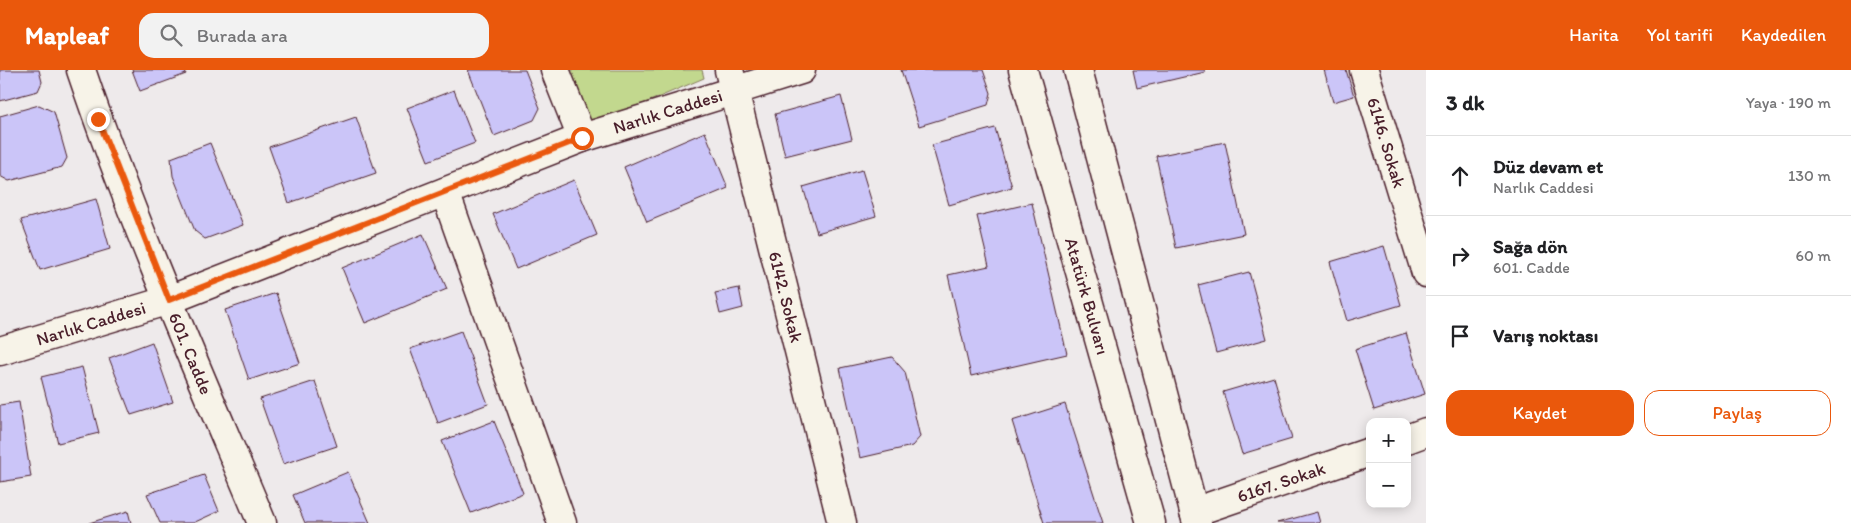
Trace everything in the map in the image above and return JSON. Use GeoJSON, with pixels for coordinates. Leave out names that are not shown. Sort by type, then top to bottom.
{"type":"FeatureCollection","features":[{"type":"Feature","properties":{"kind":"street","name":"601. Cadde"},"geometry":{"type":"LineString","coordinates":[[81,70],[98,119],[169,300],[262,523]]}},
{"type":"Feature","properties":{"kind":"street"},"geometry":{"type":"LineString","coordinates":[[554,70],[582,138]]}},
{"type":"Feature","properties":{"kind":"street","name":"Narlık Caddesi"},"geometry":{"type":"LineString","coordinates":[[0,350],[169,300],[732,81],[801,70]]}},
{"type":"Feature","properties":{"kind":"street","name":"Atatürk Bulvarı"},"geometry":{"type":"LineString","coordinates":[[1023,70],[1152,523]]}},
{"type":"Feature","properties":{"kind":"street"},"geometry":{"type":"LineString","coordinates":[[1078,70],[1196,518]]}},
{"type":"Feature","properties":{"kind":"street","name":"6146. Sokak"},"geometry":{"type":"LineString","coordinates":[[1364,70],[1426,273]]}},
{"type":"Feature","properties":{"kind":"street","name":"6142. Sokak"},"geometry":{"type":"LineString","coordinates":[[732,81],[842,523]]}},
{"type":"Feature","properties":{"kind":"street"},"geometry":{"type":"LineString","coordinates":[[445,192],[562,523]]}},
{"type":"Feature","properties":{"kind":"street"},"geometry":{"type":"LineString","coordinates":[[1411,438],[1426,432]]}},
{"type":"Feature","properties":{"kind":"street","name":"6167. Sokak"},"geometry":{"type":"LineString","coordinates":[[1196,518],[1366,454]]}},
{"type":"Feature","properties":{"kind":"green space"},"geometry":{"type":"Polygon","coordinates":[[[563,70],[702,70],[704,78],[586,128],[563,70]]]}},
{"type":"Feature","properties":{"kind":"building"},"geometry":{"type":"Polygon","coordinates":[[[0,70],[39,70],[42,82],[38,91],[0,101],[0,70]]]}},
{"type":"Feature","properties":{"kind":"building"},"geometry":{"type":"Polygon","coordinates":[[[132,70],[184,70],[186,74],[140,91],[132,70]]]}},
{"type":"Feature","properties":{"kind":"building"},"geometry":{"type":"Polygon","coordinates":[[[468,70],[525,70],[540,108],[534,120],[494,136],[468,70]]]}},
{"type":"Feature","properties":{"kind":"building"},"geometry":{"type":"Polygon","coordinates":[[[901,70],[983,70],[991,93],[988,105],[919,126],[901,70]]]}},
{"type":"Feature","properties":{"kind":"building"},"geometry":{"type":"Polygon","coordinates":[[[1133,70],[1205,70],[1205,72],[1137,88],[1133,70]]]}},
{"type":"Feature","properties":{"kind":"building"},"geometry":{"type":"Polygon","coordinates":[[[1324,70],[1346,70],[1354,96],[1333,102],[1324,70]]]}},
{"type":"Feature","properties":{"kind":"building"},"geometry":{"type":"Polygon","coordinates":[[[454,90],[475,143],[428,161],[407,108],[454,90]]]}},
{"type":"Feature","properties":{"kind":"building"},"geometry":{"type":"Polygon","coordinates":[[[841,96],[852,139],[785,156],[775,114],[841,96]]]}},
{"type":"Feature","properties":{"kind":"building"},"geometry":{"type":"Polygon","coordinates":[[[39,105],[54,112],[67,158],[62,167],[9,181],[0,176],[0,116],[39,105]]]}},
{"type":"Feature","properties":{"kind":"building"},"geometry":{"type":"Polygon","coordinates":[[[356,117],[376,173],[289,203],[269,147],[356,117]]]}},
{"type":"Feature","properties":{"kind":"building"},"geometry":{"type":"Polygon","coordinates":[[[995,128],[1012,187],[949,205],[932,145],[995,128]]]}},
{"type":"Feature","properties":{"kind":"building"},"geometry":{"type":"Polygon","coordinates":[[[705,132],[728,188],[647,222],[624,167],[705,132]]]}},
{"type":"Feature","properties":{"kind":"building"},"geometry":{"type":"Polygon","coordinates":[[[1225,142],[1244,234],[1176,248],[1156,156],[1225,142]]]}},
{"type":"Feature","properties":{"kind":"building"},"geometry":{"type":"Polygon","coordinates":[[[210,143],[243,225],[205,239],[195,231],[173,176],[171,158],[210,143]]]}},
{"type":"Feature","properties":{"kind":"building"},"geometry":{"type":"Polygon","coordinates":[[[862,170],[876,216],[817,233],[803,187],[862,170]]]}},
{"type":"Feature","properties":{"kind":"building"},"geometry":{"type":"Polygon","coordinates":[[[574,180],[597,235],[516,269],[493,214],[574,180]]]}},
{"type":"Feature","properties":{"kind":"building"},"geometry":{"type":"Polygon","coordinates":[[[96,199],[110,249],[40,270],[21,220],[96,199]]]}},
{"type":"Feature","properties":{"kind":"building"},"geometry":{"type":"Polygon","coordinates":[[[1032,203],[1067,354],[971,376],[948,275],[989,266],[977,216],[1032,203]]]}},
{"type":"Feature","properties":{"kind":"building"},"geometry":{"type":"Polygon","coordinates":[[[423,234],[447,289],[365,323],[342,268],[423,234]]]}},
{"type":"Feature","properties":{"kind":"building"},"geometry":{"type":"Polygon","coordinates":[[[1384,246],[1401,305],[1347,321],[1330,262],[1384,246]]]}},
{"type":"Feature","properties":{"kind":"building"},"geometry":{"type":"Polygon","coordinates":[[[1249,272],[1267,339],[1216,353],[1198,285],[1249,272]]]}},
{"type":"Feature","properties":{"kind":"building"},"geometry":{"type":"Polygon","coordinates":[[[739,288],[743,308],[720,314],[715,293],[739,288]]]}},
{"type":"Feature","properties":{"kind":"building"},"geometry":{"type":"Polygon","coordinates":[[[276,293],[300,363],[249,380],[225,310],[276,293]]]}},
{"type":"Feature","properties":{"kind":"building"},"geometry":{"type":"Polygon","coordinates":[[[461,331],[488,404],[438,423],[410,349],[461,331]]]}},
{"type":"Feature","properties":{"kind":"building"},"geometry":{"type":"Polygon","coordinates":[[[1406,333],[1425,394],[1374,410],[1355,349],[1406,333]]]}},
{"type":"Feature","properties":{"kind":"building"},"geometry":{"type":"Polygon","coordinates":[[[152,342],[173,402],[131,415],[109,358],[152,342]]]}},
{"type":"Feature","properties":{"kind":"building"},"geometry":{"type":"Polygon","coordinates":[[[892,357],[905,372],[920,437],[912,446],[860,458],[840,368],[892,357]]]}},
{"type":"Feature","properties":{"kind":"building"},"geometry":{"type":"Polygon","coordinates":[[[82,367],[99,433],[58,443],[41,377],[82,367]]]}},
{"type":"Feature","properties":{"kind":"building"},"geometry":{"type":"Polygon","coordinates":[[[1274,377],[1292,439],[1242,454],[1223,392],[1274,377]]]}},
{"type":"Feature","properties":{"kind":"building"},"geometry":{"type":"Polygon","coordinates":[[[315,381],[337,446],[283,464],[260,399],[315,381]]]}},
{"type":"Feature","properties":{"kind":"building"},"geometry":{"type":"Polygon","coordinates":[[[19,402],[31,477],[0,482],[0,405],[19,402]]]}},
{"type":"Feature","properties":{"kind":"building"},"geometry":{"type":"Polygon","coordinates":[[[1065,404],[1103,523],[1044,523],[1012,421],[1065,404]]]}},
{"type":"Feature","properties":{"kind":"building"},"geometry":{"type":"Polygon","coordinates":[[[494,421],[523,493],[471,513],[442,441],[494,421]]]}},
{"type":"Feature","properties":{"kind":"building"},"geometry":{"type":"Polygon","coordinates":[[[348,472],[370,523],[305,523],[293,495],[348,472]]]}},
{"type":"Feature","properties":{"kind":"building"},"geometry":{"type":"Polygon","coordinates":[[[204,475],[219,511],[193,523],[160,523],[147,494],[204,475]]]}},
{"type":"Feature","properties":{"kind":"building"},"geometry":{"type":"Polygon","coordinates":[[[128,511],[131,523],[89,523],[128,511]]]}},
{"type":"Feature","properties":{"kind":"building"},"geometry":{"type":"Polygon","coordinates":[[[1317,512],[1320,523],[1277,523],[1317,512]]]}},
{"type":"Feature","properties":{"kind":"route"},"geometry":{"type":"LineString","coordinates":[[98,119],[169,300],[582,138]]}}]}
